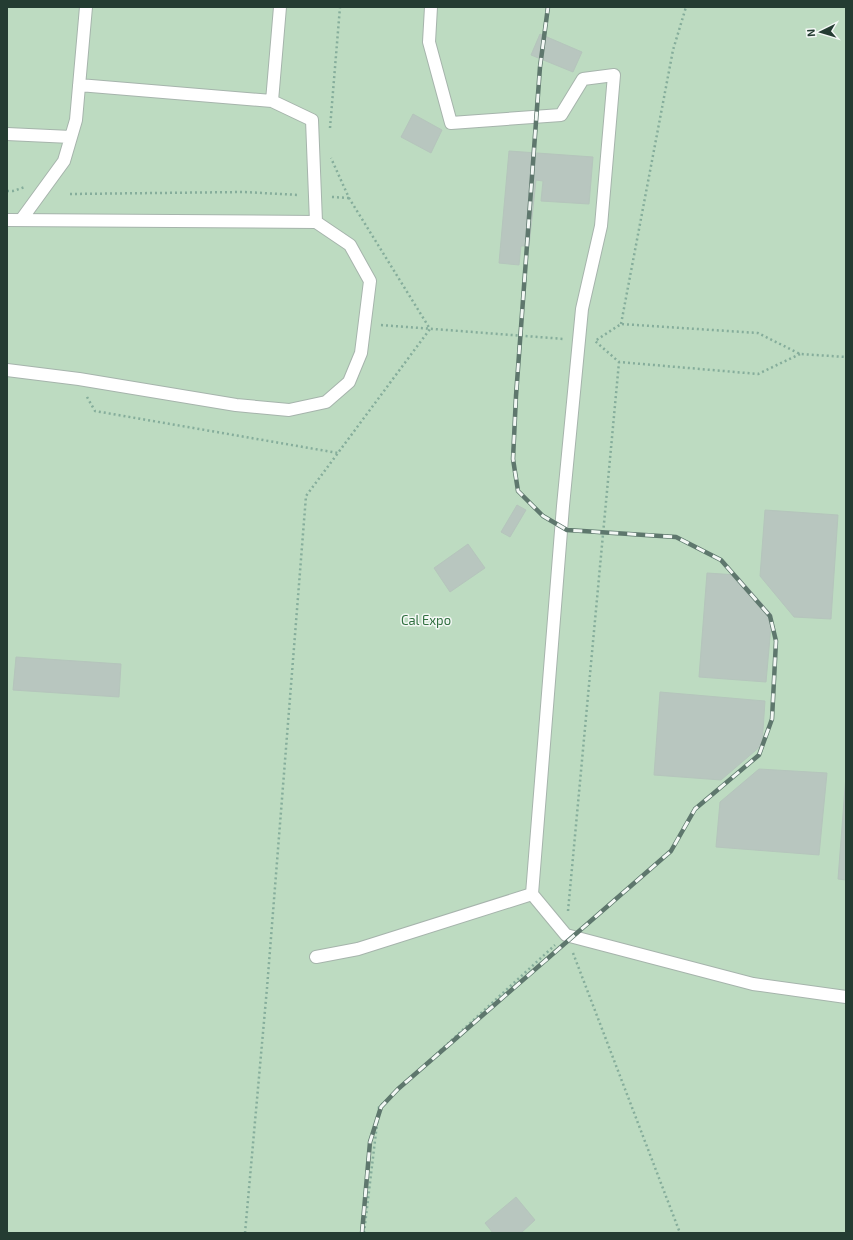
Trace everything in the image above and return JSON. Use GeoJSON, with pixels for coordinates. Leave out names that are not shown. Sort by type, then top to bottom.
{"type":"FeatureCollection","features":[{"type":"Feature","properties":{"kind":"lane"},"geometry":{"type":"LineString","coordinates":[[21,220],[64,161],[76,120],[86,7]]}},
{"type":"Feature","properties":{"kind":"lane"},"geometry":{"type":"LineString","coordinates":[[272,101],[280,7]]}},
{"type":"Feature","properties":{"kind":"lane"},"geometry":{"type":"LineString","coordinates":[[431,7],[429,42],[451,123],[561,115],[583,79],[614,76],[601,226],[582,309],[563,506],[532,894],[566,935],[753,984],[846,997]]}},
{"type":"Feature","properties":{"kind":"lane"},"geometry":{"type":"LineString","coordinates":[[80,85],[272,101],[312,120],[316,222]]}},
{"type":"Feature","properties":{"kind":"lane"},"geometry":{"type":"LineString","coordinates":[[7,134],[71,137]]}},
{"type":"Feature","properties":{"kind":"lane"},"geometry":{"type":"LineString","coordinates":[[7,220],[316,222],[350,245],[370,281],[361,353],[350,382],[326,402],[289,410],[236,405],[78,379],[7,370]]}},
{"type":"Feature","properties":{"kind":"lane"},"geometry":{"type":"LineString","coordinates":[[316,957],[358,949],[532,894]]}},
{"type":"Feature","properties":{"kind":"path"},"geometry":{"type":"LineString","coordinates":[[330,129],[340,7]]}},
{"type":"Feature","properties":{"kind":"path"},"geometry":{"type":"LineString","coordinates":[[621,324],[673,50],[686,7]]}},
{"type":"Feature","properties":{"kind":"path"},"geometry":{"type":"LineString","coordinates":[[328,152],[349,198],[430,329]]}},
{"type":"Feature","properties":{"kind":"path"},"geometry":{"type":"LineString","coordinates":[[70,194],[244,192],[349,198]]}},
{"type":"Feature","properties":{"kind":"path"},"geometry":{"type":"LineString","coordinates":[[365,323],[544,338]]}},
{"type":"Feature","properties":{"kind":"path"},"geometry":{"type":"LineString","coordinates":[[800,354],[758,374],[619,362],[595,341],[621,324],[758,333],[800,354],[846,357]]}},
{"type":"Feature","properties":{"kind":"path"},"geometry":{"type":"LineString","coordinates":[[245,1233],[306,496],[430,329]]}},
{"type":"Feature","properties":{"kind":"path"},"geometry":{"type":"LineString","coordinates":[[619,362],[566,935],[680,1233]]}},
{"type":"Feature","properties":{"kind":"path"},"geometry":{"type":"LineString","coordinates":[[78,379],[95,411],[338,453]]}},
{"type":"Feature","properties":{"kind":"path"},"geometry":{"type":"LineString","coordinates":[[364,1233],[379,1107],[566,935]]}},
{"type":"Feature","properties":{"kind":"green space","name":"Cal Expo"},"geometry":{"type":"Polygon","coordinates":[[[7,7],[846,7],[846,1233],[7,1233],[7,7]]]}},
{"type":"Feature","properties":{"kind":"building"},"geometry":{"type":"Polygon","coordinates":[[[540,34],[582,52],[573,72],[531,55],[540,34]]]}},
{"type":"Feature","properties":{"kind":"building"},"geometry":{"type":"Polygon","coordinates":[[[413,114],[442,130],[431,153],[401,137],[413,114]]]}},
{"type":"Feature","properties":{"kind":"building"},"geometry":{"type":"Polygon","coordinates":[[[509,151],[593,157],[589,204],[541,201],[543,181],[536,180],[529,246],[521,246],[519,265],[499,263],[509,151]]]}},
{"type":"Feature","properties":{"kind":"building"},"geometry":{"type":"Polygon","coordinates":[[[517,505],[526,510],[510,537],[501,532],[517,505]]]}},
{"type":"Feature","properties":{"kind":"building"},"geometry":{"type":"Polygon","coordinates":[[[765,510],[838,515],[831,619],[794,617],[760,576],[765,510]]]}},
{"type":"Feature","properties":{"kind":"building"},"geometry":{"type":"Polygon","coordinates":[[[468,544],[485,568],[450,592],[434,568],[468,544]]]}},
{"type":"Feature","properties":{"kind":"building"},"geometry":{"type":"Polygon","coordinates":[[[707,573],[737,575],[772,615],[766,682],[699,677],[707,573]]]}},
{"type":"Feature","properties":{"kind":"building"},"geometry":{"type":"Polygon","coordinates":[[[16,657],[121,664],[119,697],[13,690],[16,657]]]}},
{"type":"Feature","properties":{"kind":"building"},"geometry":{"type":"Polygon","coordinates":[[[660,692],[765,701],[762,745],[721,780],[654,775],[660,692]]]}},
{"type":"Feature","properties":{"kind":"building"},"geometry":{"type":"Polygon","coordinates":[[[759,769],[827,773],[819,855],[716,847],[720,802],[759,769]]]}},
{"type":"Feature","properties":{"kind":"building"},"geometry":{"type":"Polygon","coordinates":[[[846,775],[846,880],[838,879],[846,775]]]}},
{"type":"Feature","properties":{"kind":"building"},"geometry":{"type":"Polygon","coordinates":[[[516,1197],[535,1220],[521,1233],[493,1233],[485,1223],[516,1197]]]}},
{"type":"Feature","properties":{"kind":"railway"},"geometry":{"type":"LineString","coordinates":[[362,1233],[370,1142],[381,1107],[398,1089],[671,851],[695,809],[759,755],[772,719],[776,641],[770,616],[721,560],[676,537],[567,530],[543,516],[518,491],[513,459],[516,396],[540,67],[548,7]]}}]}
